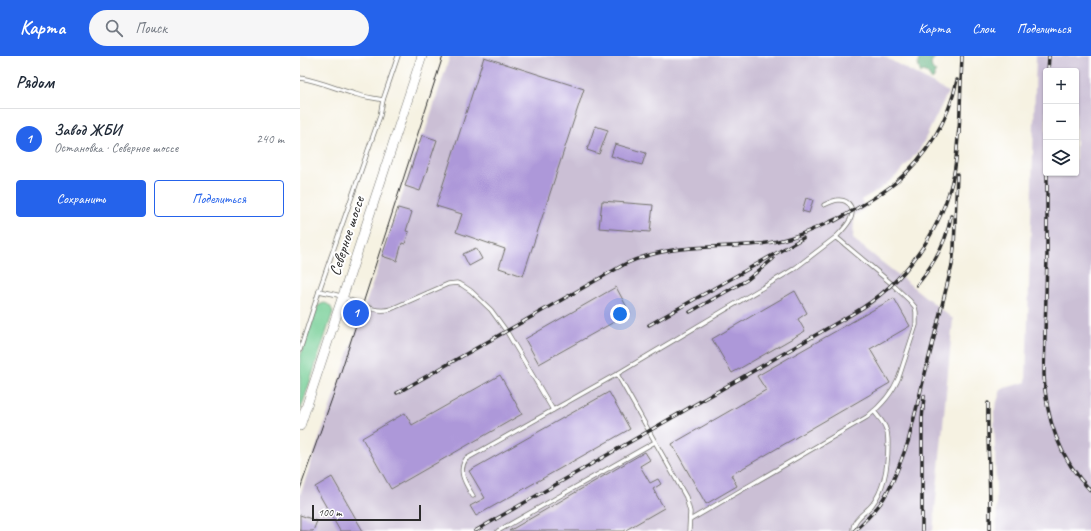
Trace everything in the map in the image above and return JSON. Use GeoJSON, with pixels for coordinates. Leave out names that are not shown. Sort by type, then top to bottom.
{"type":"FeatureCollection","features":[{"type":"Feature","properties":{"kind":"main road","name":"Северное шоссе"},"geometry":{"type":"LineString","coordinates":[[300,426],[422,56]]}},
{"type":"Feature","properties":{"kind":"lane"},"geometry":{"type":"LineString","coordinates":[[300,350],[380,116],[383,100],[398,56]]}},
{"type":"Feature","properties":{"kind":"lane"},"geometry":{"type":"LineString","coordinates":[[300,78],[317,81],[361,96],[383,100]]}},
{"type":"Feature","properties":{"kind":"lane"},"geometry":{"type":"LineString","coordinates":[[473,496],[463,478],[462,467],[466,459],[617,374],[794,269],[836,237],[850,220],[852,211],[850,204],[847,202],[839,200],[824,205]]}},
{"type":"Feature","properties":{"kind":"lane"},"geometry":{"type":"LineString","coordinates":[[690,520],[857,424],[874,411],[891,392],[899,377],[916,325],[916,312],[913,303],[836,237]]}},
{"type":"Feature","properties":{"kind":"lane"},"geometry":{"type":"LineString","coordinates":[[319,291],[343,297],[365,306],[383,311],[391,309],[448,284],[457,283],[462,285],[484,303],[497,318],[507,332],[553,410]]}},
{"type":"Feature","properties":{"kind":"lane"},"geometry":{"type":"LineString","coordinates":[[617,374],[686,497],[690,512],[689,531]]}},
{"type":"Feature","properties":{"kind":"lane"},"geometry":{"type":"LineString","coordinates":[[853,531],[852,526],[854,523],[877,499],[885,478],[888,434],[885,425],[874,411]]}},
{"type":"Feature","properties":{"kind":"lane"},"geometry":{"type":"LineString","coordinates":[[498,531],[655,442]]}},
{"type":"Feature","properties":{"kind":"shaded area"},"geometry":{"type":"Polygon","coordinates":[[[450,56],[883,56],[948,92],[921,147],[910,161],[896,176],[880,189],[861,200],[865,208],[854,216],[853,239],[953,319],[933,531],[300,531],[300,495],[450,56]]]}},
{"type":"Feature","properties":{"kind":"shaded area"},"geometry":{"type":"Polygon","coordinates":[[[1036,56],[1091,56],[1091,531],[997,531],[994,412],[1001,389],[1026,382],[1036,56]]]}},
{"type":"Feature","properties":{"kind":"green space"},"geometry":{"type":"Polygon","coordinates":[[[921,56],[937,56],[931,64],[932,68],[936,72],[932,80],[927,73],[923,71],[921,73],[918,60],[921,56]]]}},
{"type":"Feature","properties":{"kind":"green space"},"geometry":{"type":"Polygon","coordinates":[[[324,303],[330,306],[333,312],[300,412],[300,358],[315,311],[319,305],[324,303]]]}},
{"type":"Feature","properties":{"kind":"building"},"geometry":{"type":"Polygon","coordinates":[[[484,57],[584,89],[523,276],[499,268],[505,249],[456,232],[462,214],[436,206],[484,57]]]}},
{"type":"Feature","properties":{"kind":"building"},"geometry":{"type":"Polygon","coordinates":[[[595,126],[608,130],[599,154],[587,150],[595,126]]]}},
{"type":"Feature","properties":{"kind":"building"},"geometry":{"type":"Polygon","coordinates":[[[422,135],[437,140],[420,191],[405,186],[422,135]]]}},
{"type":"Feature","properties":{"kind":"building"},"geometry":{"type":"Polygon","coordinates":[[[615,144],[646,153],[642,165],[611,156],[615,144]]]}},
{"type":"Feature","properties":{"kind":"building"},"geometry":{"type":"Polygon","coordinates":[[[806,198],[813,200],[809,213],[802,211],[806,198]]]}},
{"type":"Feature","properties":{"kind":"building"},"geometry":{"type":"Polygon","coordinates":[[[602,201],[653,205],[650,232],[599,228],[602,201]]]}},
{"type":"Feature","properties":{"kind":"building"},"geometry":{"type":"Polygon","coordinates":[[[398,208],[412,212],[406,231],[409,232],[405,244],[402,243],[397,261],[382,256],[398,208]]]}},
{"type":"Feature","properties":{"kind":"building"},"geometry":{"type":"Polygon","coordinates":[[[476,248],[482,259],[469,266],[463,254],[476,248]]]}},
{"type":"Feature","properties":{"kind":"building"},"geometry":{"type":"Polygon","coordinates":[[[616,287],[630,313],[539,364],[525,339],[616,287]]]}},
{"type":"Feature","properties":{"kind":"building"},"geometry":{"type":"Polygon","coordinates":[[[795,291],[807,313],[798,319],[805,331],[732,373],[712,339],[795,291]]]}},
{"type":"Feature","properties":{"kind":"building"},"geometry":{"type":"Polygon","coordinates":[[[894,298],[910,326],[870,349],[890,383],[731,475],[737,486],[706,504],[672,444],[766,390],[757,376],[894,298]]]}},
{"type":"Feature","properties":{"kind":"building"},"geometry":{"type":"Polygon","coordinates":[[[500,375],[522,414],[391,489],[362,438],[405,413],[412,425],[500,375]]]}},
{"type":"Feature","properties":{"kind":"building"},"geometry":{"type":"Polygon","coordinates":[[[609,392],[630,429],[476,516],[470,506],[485,498],[469,471],[609,392]]]}},
{"type":"Feature","properties":{"kind":"building"},"geometry":{"type":"Polygon","coordinates":[[[645,452],[650,460],[640,466],[650,483],[658,479],[661,484],[653,489],[664,508],[624,531],[509,531],[645,452]]]}},
{"type":"Feature","properties":{"kind":"building"},"geometry":{"type":"Polygon","coordinates":[[[332,477],[363,531],[340,531],[315,487],[332,477]]]}},
{"type":"Feature","properties":{"kind":"building"},"geometry":{"type":"Polygon","coordinates":[[[300,515],[317,521],[313,531],[300,531],[300,515]]]}},
{"type":"Feature","properties":{"kind":"tram line"},"geometry":{"type":"LineString","coordinates":[[300,489],[334,393],[443,56]]}},
{"type":"Feature","properties":{"kind":"railway"},"geometry":{"type":"LineString","coordinates":[[959,134],[962,56]]}},
{"type":"Feature","properties":{"kind":"railway"},"geometry":{"type":"LineString","coordinates":[[1048,68],[1049,56]]}},
{"type":"Feature","properties":{"kind":"railway"},"geometry":{"type":"LineString","coordinates":[[835,221],[895,183],[917,162],[935,137],[942,123],[957,80]]}},
{"type":"Feature","properties":{"kind":"railway"},"geometry":{"type":"LineString","coordinates":[[475,531],[854,313],[889,287],[918,254],[940,215],[954,173],[959,128]]}},
{"type":"Feature","properties":{"kind":"railway"},"geometry":{"type":"LineString","coordinates":[[854,531],[864,522],[885,497],[896,474],[908,442],[952,265],[957,174]]}},
{"type":"Feature","properties":{"kind":"railway"},"geometry":{"type":"LineString","coordinates":[[1047,176],[1047,256],[1044,374],[1047,406],[1056,437],[1063,452],[1080,479],[1091,491]]}},
{"type":"Feature","properties":{"kind":"railway"},"geometry":{"type":"LineString","coordinates":[[917,285],[943,244],[951,216]]}},
{"type":"Feature","properties":{"kind":"railway"},"geometry":{"type":"LineString","coordinates":[[397,393],[625,264],[642,257],[692,248],[770,243],[810,231],[838,218]]}},
{"type":"Feature","properties":{"kind":"railway"},"geometry":{"type":"LineString","coordinates":[[649,325],[803,238]]}},
{"type":"Feature","properties":{"kind":"railway"},"geometry":{"type":"LineString","coordinates":[[690,312],[747,280],[773,259]]}},
{"type":"Feature","properties":{"kind":"railway"},"geometry":{"type":"LineString","coordinates":[[922,531],[922,419],[924,396]]}},
{"type":"Feature","properties":{"kind":"railway"},"geometry":{"type":"LineString","coordinates":[[988,403],[990,531]]}},
{"type":"Feature","properties":{"kind":"place","name":"Завод ЖБИ"},"geometry":{"type":"Point","coordinates":[356,313]}}]}
